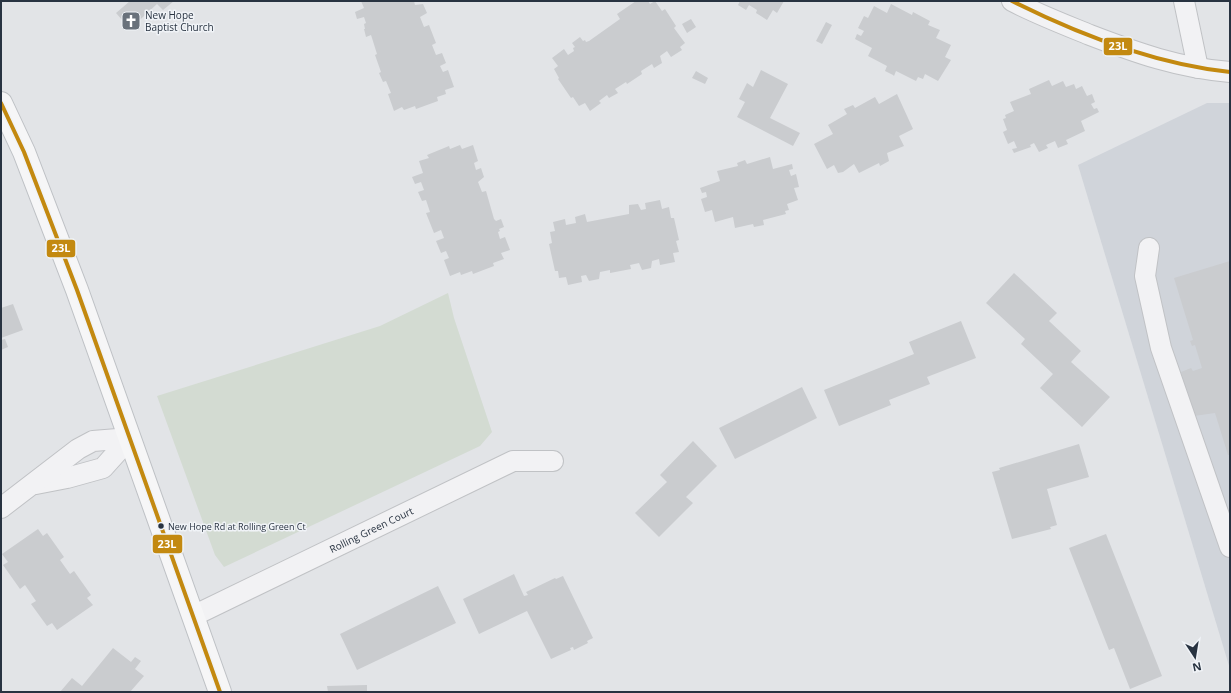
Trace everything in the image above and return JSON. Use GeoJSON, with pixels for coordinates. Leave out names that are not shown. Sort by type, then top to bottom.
{"type":"FeatureCollection","features":[{"type":"Feature","properties":{"kind":"main road"},"geometry":{"type":"LineString","coordinates":[[1,103],[24,152],[130,438],[220,692]]}},
{"type":"Feature","properties":{"kind":"street"},"geometry":{"type":"LineString","coordinates":[[1012,1],[1035,13],[1141,55],[1173,64],[1230,72]]}},
{"type":"Feature","properties":{"kind":"street"},"geometry":{"type":"LineString","coordinates":[[1184,1],[1198,68]]}},
{"type":"Feature","properties":{"kind":"street"},"geometry":{"type":"LineString","coordinates":[[1149,248],[1145,276],[1161,348],[1230,547]]}},
{"type":"Feature","properties":{"kind":"street"},"geometry":{"type":"LineString","coordinates":[[34,484],[67,478],[103,468],[130,438]]}},
{"type":"Feature","properties":{"kind":"street"},"geometry":{"type":"LineString","coordinates":[[1,508],[78,449],[93,441],[130,438]]}},
{"type":"Feature","properties":{"kind":"street","name":"Rolling Green Court"},"geometry":{"type":"LineString","coordinates":[[193,616],[513,461],[553,461]]}},
{"type":"Feature","properties":{"kind":"shaded area"},"geometry":{"type":"Polygon","coordinates":[[[1207,103],[1230,103],[1230,669],[1078,165],[1207,103]]]}},
{"type":"Feature","properties":{"kind":"shaded area"},"geometry":{"type":"Polygon","coordinates":[[[448,293],[454,318],[492,432],[480,446],[224,567],[215,555],[157,396],[380,326],[448,293]]]}},
{"type":"Feature","properties":{"kind":"building","name":"New Hope Baptist Church"},"geometry":{"type":"Polygon","coordinates":[[[130,1],[174,1],[163,10],[157,4],[130,29],[116,13],[130,1]]]}},
{"type":"Feature","properties":{"kind":"building"},"geometry":{"type":"Polygon","coordinates":[[[361,1],[414,1],[415,5],[423,4],[427,13],[420,17],[424,27],[429,25],[436,43],[432,45],[436,55],[442,53],[446,63],[440,66],[443,72],[448,70],[454,87],[445,90],[446,94],[437,97],[438,101],[416,109],[415,106],[404,110],[402,107],[394,111],[388,94],[391,93],[386,81],[383,82],[379,73],[381,72],[375,55],[377,54],[371,35],[366,37],[364,24],[366,23],[364,17],[357,19],[355,12],[364,8],[361,1]]]}},
{"type":"Feature","properties":{"kind":"building"},"geometry":{"type":"Polygon","coordinates":[[[636,1],[648,1],[650,4],[655,1],[662,11],[665,9],[676,26],[674,28],[685,43],[680,47],[682,50],[671,57],[667,51],[660,56],[662,63],[654,68],[652,64],[641,71],[642,74],[627,84],[626,82],[615,89],[618,93],[609,98],[607,95],[599,101],[601,103],[590,111],[585,103],[579,106],[573,97],[571,98],[558,79],[559,78],[554,69],[558,66],[552,58],[564,49],[568,55],[574,51],[573,48],[575,47],[572,43],[580,37],[583,41],[589,41],[620,19],[617,14],[636,1]]]}},
{"type":"Feature","properties":{"kind":"building"},"geometry":{"type":"Polygon","coordinates":[[[740,1],[784,1],[777,13],[773,10],[767,20],[756,13],[757,10],[749,5],[746,10],[738,5],[740,1]]]}},
{"type":"Feature","properties":{"kind":"building"},"geometry":{"type":"Polygon","coordinates":[[[891,4],[912,15],[913,12],[930,21],[928,25],[940,30],[936,38],[951,45],[945,57],[951,60],[938,81],[925,74],[923,79],[918,77],[916,81],[896,71],[894,76],[885,71],[887,66],[868,56],[872,48],[855,39],[857,34],[861,36],[864,31],[858,28],[864,16],[868,18],[874,6],[887,13],[891,4]]]}},
{"type":"Feature","properties":{"kind":"building"},"geometry":{"type":"Polygon","coordinates":[[[691,19],[696,27],[687,33],[682,24],[691,19]]]}},
{"type":"Feature","properties":{"kind":"building"},"geometry":{"type":"Polygon","coordinates":[[[826,22],[832,25],[822,44],[816,41],[826,22]]]}},
{"type":"Feature","properties":{"kind":"building"},"geometry":{"type":"Polygon","coordinates":[[[761,70],[788,84],[770,118],[800,133],[793,146],[737,117],[745,102],[739,99],[747,83],[753,87],[761,70]]]}},
{"type":"Feature","properties":{"kind":"building"},"geometry":{"type":"Polygon","coordinates":[[[696,71],[708,78],[705,84],[692,78],[696,71]]]}},
{"type":"Feature","properties":{"kind":"building"},"geometry":{"type":"Polygon","coordinates":[[[1049,80],[1052,86],[1063,81],[1066,87],[1074,84],[1076,89],[1082,86],[1087,96],[1092,94],[1095,102],[1091,104],[1094,109],[1097,108],[1099,112],[1081,121],[1085,131],[1066,140],[1068,144],[1058,148],[1055,141],[1046,145],[1048,148],[1039,152],[1034,143],[1030,145],[1031,147],[1014,153],[1012,149],[1017,148],[1014,141],[1008,144],[1003,132],[1007,130],[1003,119],[1006,118],[1005,115],[1014,111],[1010,102],[1031,94],[1029,89],[1049,80]]]}},
{"type":"Feature","properties":{"kind":"building"},"geometry":{"type":"Polygon","coordinates":[[[897,94],[913,129],[899,136],[904,146],[887,153],[889,161],[880,166],[879,163],[859,173],[854,164],[843,172],[838,173],[834,165],[827,169],[814,144],[833,134],[828,125],[847,114],[844,109],[853,105],[855,108],[875,97],[879,104],[897,94]]]}},
{"type":"Feature","properties":{"kind":"building"},"geometry":{"type":"Polygon","coordinates":[[[460,145],[462,149],[473,145],[478,161],[474,163],[476,170],[481,168],[484,177],[478,182],[482,192],[486,191],[494,219],[496,221],[501,219],[504,227],[499,229],[500,231],[498,232],[500,239],[505,237],[510,250],[501,253],[504,259],[493,263],[494,266],[473,274],[472,271],[461,275],[460,272],[450,276],[444,260],[449,258],[446,251],[441,253],[436,241],[444,238],[441,230],[434,233],[426,213],[430,212],[426,200],[422,201],[418,192],[424,190],[421,182],[415,184],[412,177],[423,173],[419,161],[429,158],[427,155],[449,146],[450,149],[460,145]]]}},
{"type":"Feature","properties":{"kind":"building"},"geometry":{"type":"Polygon","coordinates":[[[770,157],[773,169],[792,164],[793,169],[789,170],[791,176],[796,174],[799,187],[794,188],[798,200],[787,204],[789,210],[785,211],[786,214],[763,220],[764,225],[754,227],[753,224],[735,228],[733,217],[715,222],[712,210],[705,212],[701,199],[707,197],[706,192],[702,193],[700,188],[720,181],[717,171],[738,166],[737,163],[745,160],[747,164],[770,157]]]}},
{"type":"Feature","properties":{"kind":"building"},"geometry":{"type":"Polygon","coordinates":[[[660,200],[662,209],[669,207],[671,218],[674,218],[679,240],[676,241],[679,252],[673,253],[675,262],[660,265],[659,259],[652,261],[651,268],[642,270],[639,263],[630,265],[631,269],[610,273],[610,270],[600,272],[599,279],[589,281],[586,275],[581,276],[582,282],[568,285],[566,277],[559,278],[558,271],[555,271],[549,244],[552,243],[550,232],[555,231],[553,222],[565,219],[566,225],[576,223],[575,217],[585,214],[587,222],[629,214],[629,205],[638,204],[641,210],[646,209],[645,203],[660,200]]]}},
{"type":"Feature","properties":{"kind":"building"},"geometry":{"type":"Polygon","coordinates":[[[1230,261],[1230,455],[1228,455],[1215,413],[1194,416],[1181,372],[1191,368],[1193,371],[1202,368],[1195,345],[1192,346],[1190,341],[1193,340],[1174,278],[1230,261]]]}},
{"type":"Feature","properties":{"kind":"building"},"geometry":{"type":"Polygon","coordinates":[[[1014,273],[1057,313],[1049,321],[1081,351],[1071,362],[1110,397],[1082,427],[1040,388],[1053,374],[1021,344],[1025,339],[986,303],[1014,273]]]}},
{"type":"Feature","properties":{"kind":"building"},"geometry":{"type":"Polygon","coordinates":[[[13,304],[23,330],[1,338],[1,308],[13,304]]]}},
{"type":"Feature","properties":{"kind":"building"},"geometry":{"type":"Polygon","coordinates":[[[961,321],[976,358],[927,377],[930,384],[889,400],[891,405],[839,426],[824,390],[914,354],[909,342],[961,321]]]}},
{"type":"Feature","properties":{"kind":"building"},"geometry":{"type":"Polygon","coordinates":[[[5,339],[8,347],[1,350],[1,340],[5,339]]]}},
{"type":"Feature","properties":{"kind":"building"},"geometry":{"type":"Polygon","coordinates":[[[802,387],[817,418],[735,459],[719,428],[802,387]]]}},
{"type":"Feature","properties":{"kind":"building"},"geometry":{"type":"Polygon","coordinates":[[[693,441],[717,466],[686,497],[693,503],[659,537],[635,513],[667,482],[660,475],[693,441]]]}},
{"type":"Feature","properties":{"kind":"building"},"geometry":{"type":"Polygon","coordinates":[[[1079,444],[1089,477],[1047,489],[1057,525],[1050,527],[1051,529],[1012,539],[992,472],[1000,470],[999,468],[1079,444]]]}},
{"type":"Feature","properties":{"kind":"building"},"geometry":{"type":"Polygon","coordinates":[[[38,529],[43,536],[47,533],[64,557],[60,560],[70,574],[74,571],[91,595],[87,598],[93,605],[57,630],[52,623],[47,626],[31,604],[36,601],[25,585],[20,589],[3,565],[8,562],[2,554],[38,529]]]}},
{"type":"Feature","properties":{"kind":"building"},"geometry":{"type":"Polygon","coordinates":[[[1106,534],[1162,676],[1130,689],[1114,648],[1109,650],[1069,548],[1106,534]]]}},
{"type":"Feature","properties":{"kind":"building"},"geometry":{"type":"Polygon","coordinates":[[[514,574],[524,596],[528,595],[526,592],[555,578],[556,579],[563,576],[593,638],[587,641],[588,643],[574,650],[573,647],[570,648],[571,650],[551,659],[527,611],[479,634],[463,599],[514,574]]]}},
{"type":"Feature","properties":{"kind":"building"},"geometry":{"type":"Polygon","coordinates":[[[438,586],[456,623],[357,670],[340,634],[438,586]]]}},
{"type":"Feature","properties":{"kind":"building"},"geometry":{"type":"Polygon","coordinates":[[[113,648],[131,662],[135,657],[141,661],[135,669],[144,676],[130,692],[60,692],[72,678],[82,686],[113,648]]]}},
{"type":"Feature","properties":{"kind":"building"},"geometry":{"type":"Polygon","coordinates":[[[367,685],[367,692],[328,692],[327,686],[367,685]]]}},
{"type":"Feature","properties":{"kind":"transit line","name":"23L"},"geometry":{"type":"LineString","coordinates":[[1012,1],[1064,25],[1118,46],[1173,62],[1230,72]]}},
{"type":"Feature","properties":{"kind":"transit line","name":"23L"},"geometry":{"type":"LineString","coordinates":[[1,103],[24,152],[77,290],[220,692]]}},
{"type":"Feature","properties":{"kind":"place","name":"New Hope Baptist Church"},"geometry":{"type":"Point","coordinates":[131,21]}},
{"type":"Feature","properties":{"kind":"place","name":"New Hope Rd at Rolling Green Ct"},"geometry":{"type":"Point","coordinates":[161,526]}}]}
